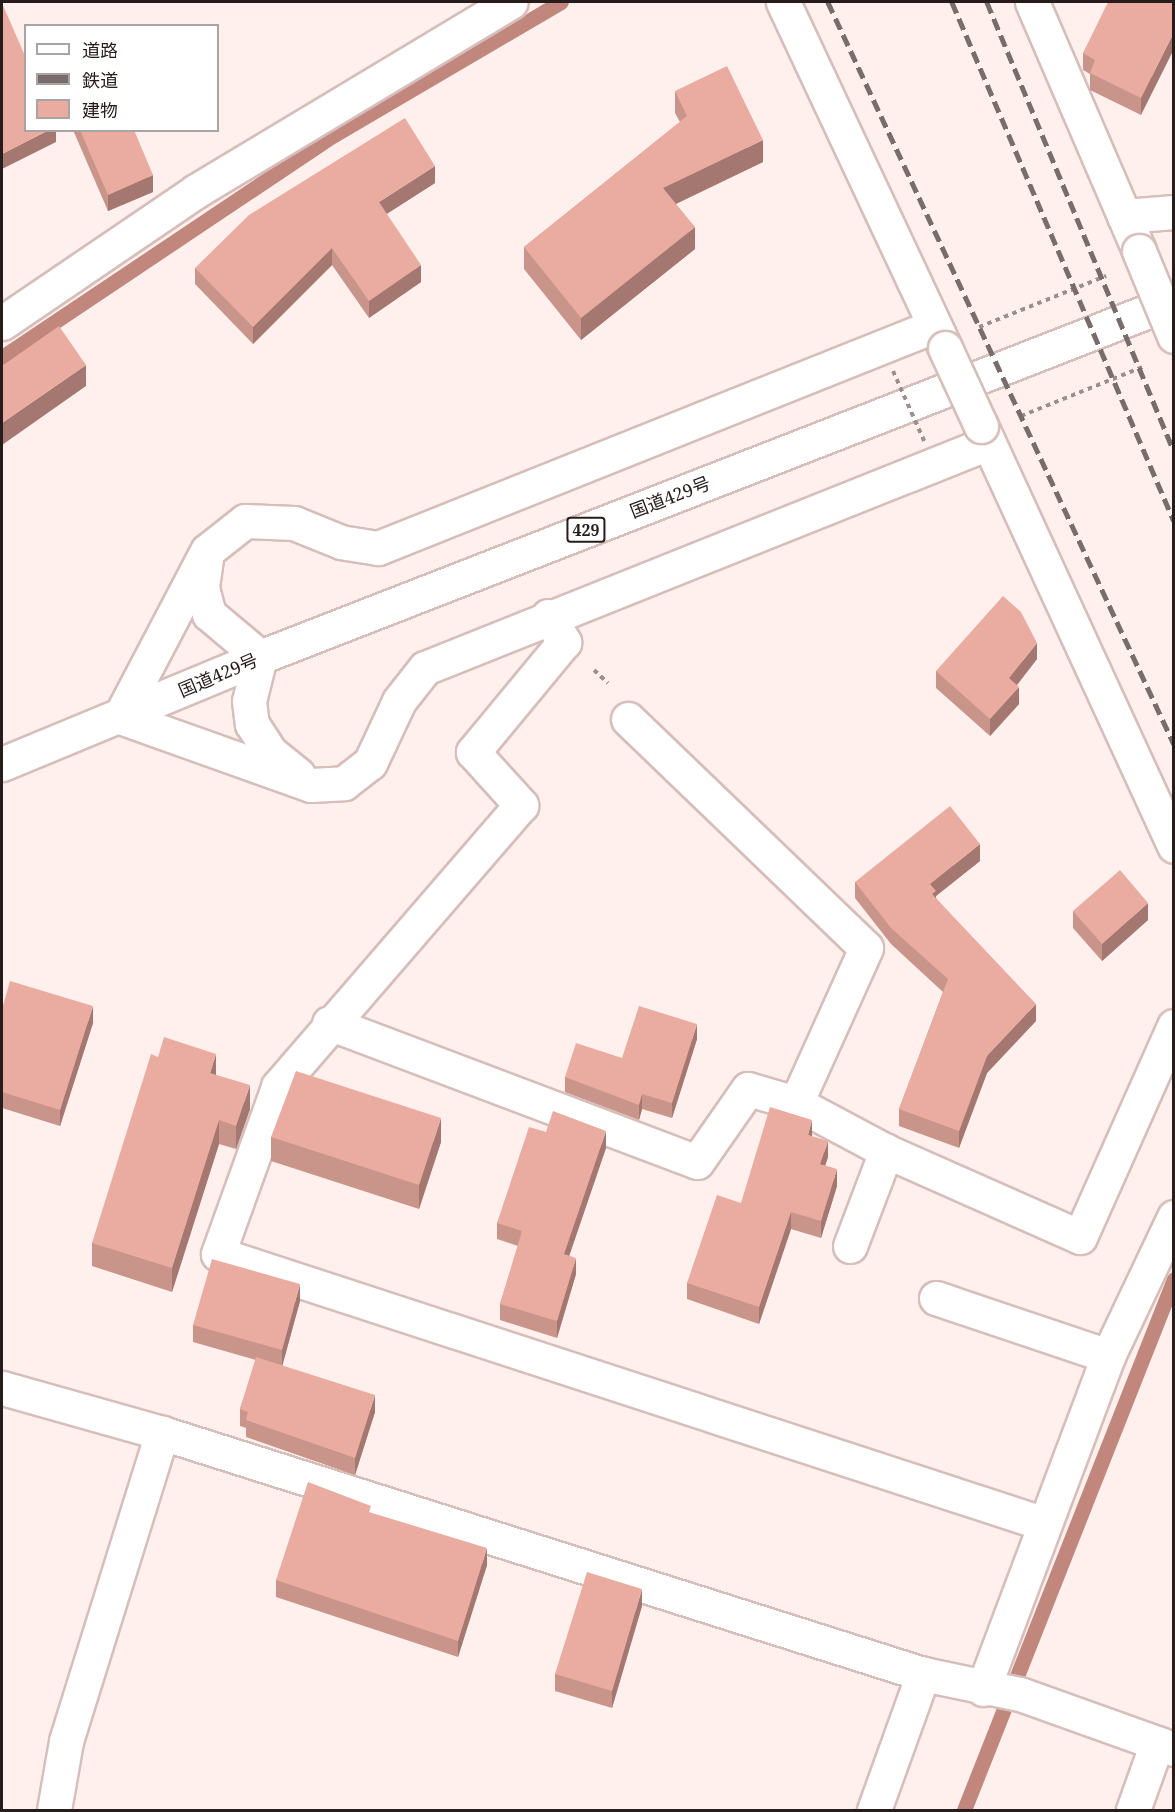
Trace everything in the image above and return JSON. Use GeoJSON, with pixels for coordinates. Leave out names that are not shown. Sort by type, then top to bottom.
{"type":"FeatureCollection","features":[{"type":"Feature","properties":{"kind":"main road"},"geometry":{"type":"LineString","coordinates":[[2,323],[196,191],[511,2]]}},
{"type":"Feature","properties":{"kind":"main road"},"geometry":{"type":"LineString","coordinates":[[783,2],[993,430],[1173,846]]}},
{"type":"Feature","properties":{"kind":"main road"},"geometry":{"type":"LineString","coordinates":[[1032,2],[1124,216],[1129,261],[1173,336]]}},
{"type":"Feature","properties":{"kind":"main road"},"geometry":{"type":"LineString","coordinates":[[1124,216],[1173,212]]}},
{"type":"Feature","properties":{"kind":"main road","name":"国道429号"},"geometry":{"type":"LineString","coordinates":[[2,764],[260,657],[1173,301]]}},
{"type":"Feature","properties":{"kind":"main road"},"geometry":{"type":"LineString","coordinates":[[948,335],[378,548],[341,542],[294,523],[245,520],[207,551],[120,717],[311,785],[344,783],[370,763],[399,701],[425,668],[556,629],[993,430]]}},
{"type":"Feature","properties":{"kind":"main road"},"geometry":{"type":"LineString","coordinates":[[207,551],[202,588],[209,614],[260,657],[249,701],[252,723],[270,752],[311,785]]}},
{"type":"Feature","properties":{"kind":"main road"},"geometry":{"type":"LineString","coordinates":[[556,629],[473,752],[521,805],[329,1023],[278,1087],[218,1254],[1042,1523]]}},
{"type":"Feature","properties":{"kind":"main road"},"geometry":{"type":"LineString","coordinates":[[628,719],[866,948],[796,1103]]}},
{"type":"Feature","properties":{"kind":"main road"},"geometry":{"type":"LineString","coordinates":[[329,1023],[697,1162],[748,1089],[796,1103],[886,1151],[1080,1237],[1173,1026]]}},
{"type":"Feature","properties":{"kind":"main road"},"geometry":{"type":"LineString","coordinates":[[850,1245],[886,1151]]}},
{"type":"Feature","properties":{"kind":"main road"},"geometry":{"type":"LineString","coordinates":[[999,1691],[1042,1523],[1108,1356],[1173,1217]]}},
{"type":"Feature","properties":{"kind":"main road"},"geometry":{"type":"LineString","coordinates":[[936,1298],[1108,1356]]}},
{"type":"Feature","properties":{"kind":"main road"},"geometry":{"type":"LineString","coordinates":[[2,1388],[162,1433],[923,1674],[999,1691],[1165,1746],[1133,1810]]}},
{"type":"Feature","properties":{"kind":"main road"},"geometry":{"type":"LineString","coordinates":[[54,1810],[66,1741],[162,1433]]}},
{"type":"Feature","properties":{"kind":"main road"},"geometry":{"type":"LineString","coordinates":[[874,1810],[923,1674]]}},
{"type":"Feature","properties":{"kind":"path"},"geometry":{"type":"LineString","coordinates":[[948,335],[1129,261]]}},
{"type":"Feature","properties":{"kind":"path"},"geometry":{"type":"LineString","coordinates":[[993,430],[1153,363]]}},
{"type":"Feature","properties":{"kind":"path"},"geometry":{"type":"LineString","coordinates":[[893,371],[925,443]]}},
{"type":"Feature","properties":{"kind":"path"},"geometry":{"type":"LineString","coordinates":[[556,629],[637,709],[628,719]]}},
{"type":"Feature","properties":{"kind":"building"},"geometry":{"type":"Polygon","coordinates":[[[1108,2],[1173,2],[1173,34],[1141,98],[1090,73],[1095,60],[1083,53],[1108,2]]]}},
{"type":"Feature","properties":{"kind":"building"},"geometry":{"type":"Polygon","coordinates":[[[2,3],[24,53],[24,132],[45,132],[2,154],[2,3]]]}},
{"type":"Feature","properties":{"kind":"building"},"geometry":{"type":"Polygon","coordinates":[[[727,66],[763,140],[663,188],[695,227],[581,318],[524,247],[687,116],[675,91],[727,66]]]}},
{"type":"Feature","properties":{"kind":"building"},"geometry":{"type":"Polygon","coordinates":[[[405,118],[435,166],[379,202],[421,265],[369,301],[332,248],[253,327],[195,268],[249,215],[405,118]]]}},
{"type":"Feature","properties":{"kind":"building"},"geometry":{"type":"Polygon","coordinates":[[[81,132],[135,132],[153,175],[108,195],[81,132]]]}},
{"type":"Feature","properties":{"kind":"building"},"geometry":{"type":"Polygon","coordinates":[[[59,326],[86,365],[2,423],[2,366],[59,326]]]}},
{"type":"Feature","properties":{"kind":"building"},"geometry":{"type":"Polygon","coordinates":[[[1003,596],[1021,612],[1037,643],[1009,678],[1019,687],[990,719],[936,671],[1003,596]]]}},
{"type":"Feature","properties":{"kind":"building"},"geometry":{"type":"Polygon","coordinates":[[[950,806],[980,844],[930,884],[936,891],[932,894],[1036,1004],[987,1056],[959,1131],[899,1109],[948,979],[891,928],[855,882],[950,806]]]}},
{"type":"Feature","properties":{"kind":"building"},"geometry":{"type":"Polygon","coordinates":[[[1120,870],[1148,903],[1102,944],[1073,911],[1120,870]]]}},
{"type":"Feature","properties":{"kind":"building"},"geometry":{"type":"Polygon","coordinates":[[[10,981],[93,1006],[60,1110],[2,1092],[2,1009],[10,981]]]}},
{"type":"Feature","properties":{"kind":"building"},"geometry":{"type":"Polygon","coordinates":[[[639,1006],[697,1024],[672,1103],[642,1094],[639,1105],[565,1077],[576,1043],[622,1058],[639,1006]]]}},
{"type":"Feature","properties":{"kind":"building"},"geometry":{"type":"Polygon","coordinates":[[[164,1037],[216,1054],[210,1073],[250,1085],[236,1126],[219,1120],[172,1268],[92,1243],[151,1054],[158,1057],[164,1037]]]}},
{"type":"Feature","properties":{"kind":"building"},"geometry":{"type":"Polygon","coordinates":[[[296,1071],[441,1118],[419,1185],[271,1137],[296,1071]]]}},
{"type":"Feature","properties":{"kind":"building"},"geometry":{"type":"Polygon","coordinates":[[[770,1107],[812,1120],[808,1135],[828,1141],[820,1164],[837,1169],[821,1221],[791,1212],[759,1307],[687,1283],[717,1195],[741,1203],[770,1107]]]}},
{"type":"Feature","properties":{"kind":"building"},"geometry":{"type":"Polygon","coordinates":[[[553,1111],[606,1131],[564,1254],[576,1258],[557,1321],[500,1304],[522,1231],[497,1223],[529,1127],[546,1132],[553,1111]]]}},
{"type":"Feature","properties":{"kind":"building"},"geometry":{"type":"Polygon","coordinates":[[[212,1259],[300,1284],[282,1350],[193,1325],[212,1259]]]}},
{"type":"Feature","properties":{"kind":"building"},"geometry":{"type":"Polygon","coordinates":[[[256,1357],[375,1395],[355,1458],[246,1420],[248,1412],[240,1409],[256,1357]]]}},
{"type":"Feature","properties":{"kind":"building"},"geometry":{"type":"Polygon","coordinates":[[[308,1482],[371,1506],[369,1512],[487,1548],[458,1641],[276,1580],[308,1482]]]}},
{"type":"Feature","properties":{"kind":"building"},"geometry":{"type":"Polygon","coordinates":[[[587,1572],[642,1589],[612,1691],[555,1674],[587,1572]]]}},
{"type":"Feature","properties":{"kind":"waterway"},"geometry":{"type":"LineString","coordinates":[[2,357],[334,135],[561,2]]}},
{"type":"Feature","properties":{"kind":"waterway"},"geometry":{"type":"LineString","coordinates":[[964,1810],[1174,1279]]}},
{"type":"Feature","properties":{"kind":"railway"},"geometry":{"type":"LineString","coordinates":[[828,2],[1174,744]]}},
{"type":"Feature","properties":{"kind":"railway"},"geometry":{"type":"LineString","coordinates":[[952,2],[1174,521]]}},
{"type":"Feature","properties":{"kind":"railway"},"geometry":{"type":"LineString","coordinates":[[987,2],[1174,451]]}}]}
